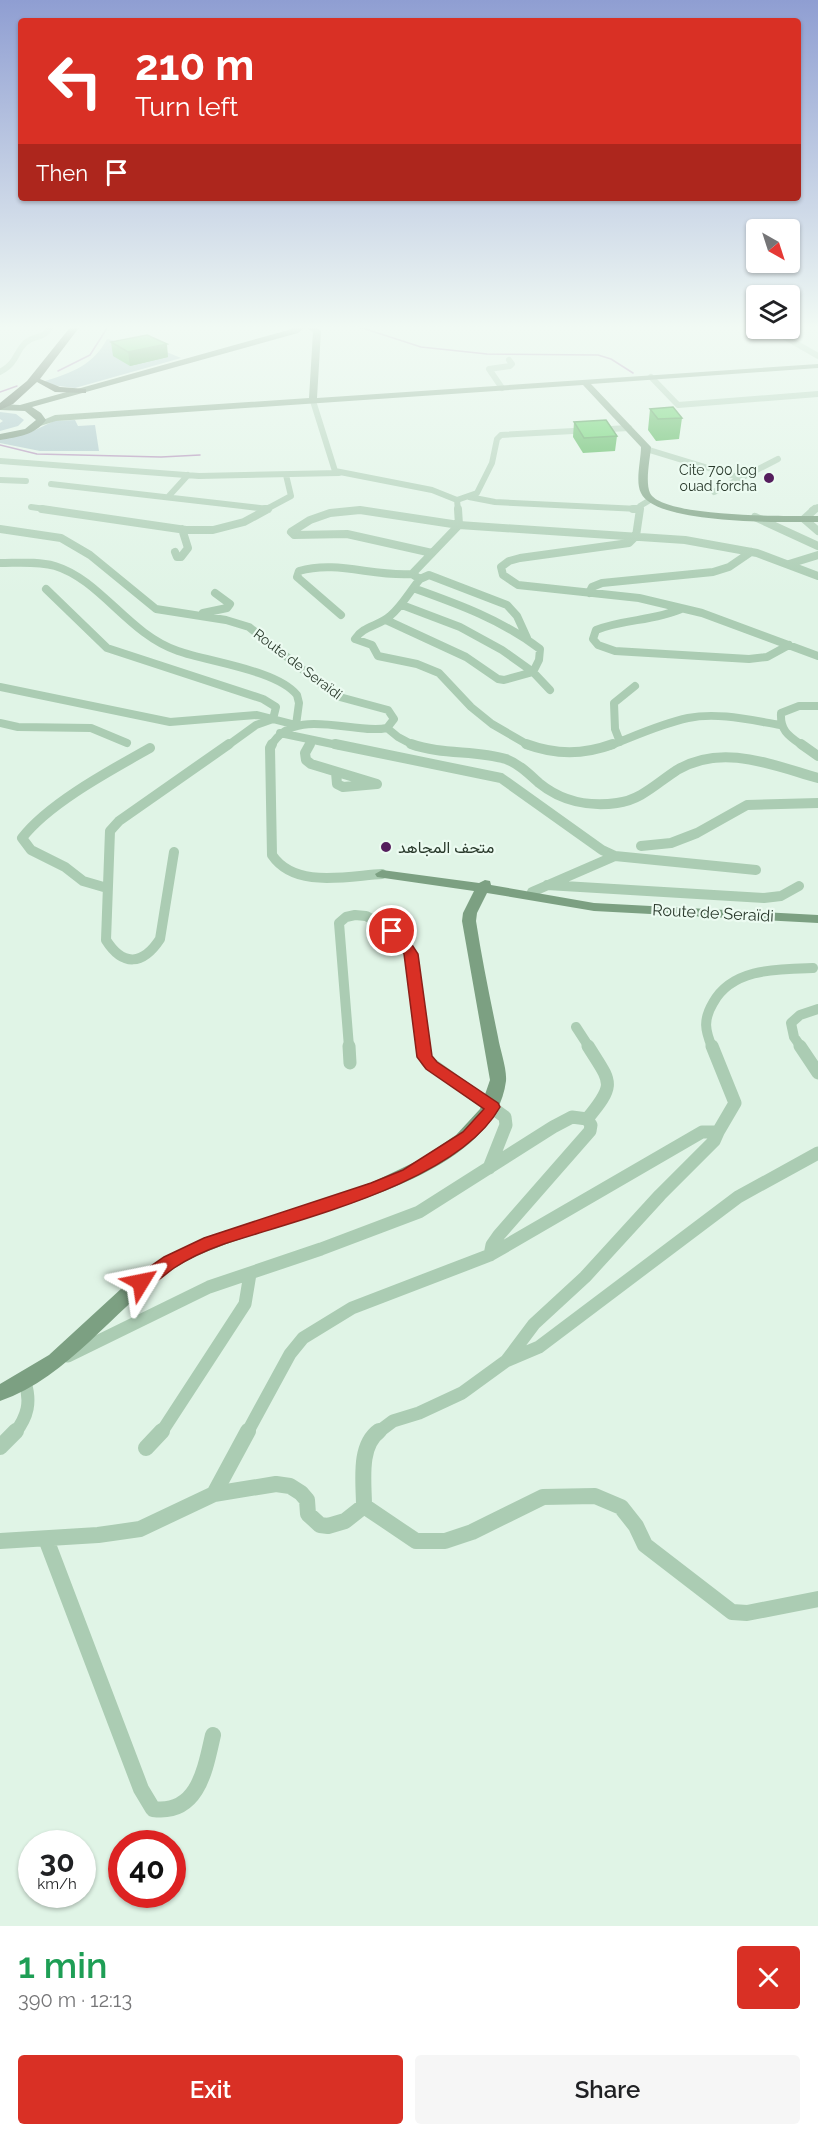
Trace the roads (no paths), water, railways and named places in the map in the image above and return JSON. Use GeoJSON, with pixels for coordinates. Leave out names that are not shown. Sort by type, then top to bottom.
{"type":"FeatureCollection","features":[{"type":"Feature","properties":{"kind":"main road"},"geometry":{"type":"LineString","coordinates":[[0,437],[25,432],[38,417],[34,415]]}},
{"type":"Feature","properties":{"kind":"street"},"geometry":{"type":"LineString","coordinates":[[38,417],[102,415]]}},
{"type":"Feature","properties":{"kind":"street"},"geometry":{"type":"LineString","coordinates":[[317,415],[325,442],[339,473]]}},
{"type":"Feature","properties":{"kind":"street"},"geometry":{"type":"LineString","coordinates":[[616,415],[645,445],[644,491],[650,501],[682,512],[818,519]]}},
{"type":"Feature","properties":{"kind":"street"},"geometry":{"type":"LineString","coordinates":[[0,461],[188,476],[339,473],[432,490],[457,500],[477,493],[492,463],[497,439],[501,435],[628,428]]}},
{"type":"Feature","properties":{"kind":"street"},"geometry":{"type":"LineString","coordinates":[[646,449],[741,478]]}},
{"type":"Feature","properties":{"kind":"street"},"geometry":{"type":"LineString","coordinates":[[714,492],[778,459]]}},
{"type":"Feature","properties":{"kind":"street"},"geometry":{"type":"LineString","coordinates":[[31,507],[182,529],[213,530],[244,522],[291,496],[286,475]]}},
{"type":"Feature","properties":{"kind":"street"},"geometry":{"type":"LineString","coordinates":[[168,497],[188,476]]}},
{"type":"Feature","properties":{"kind":"street"},"geometry":{"type":"LineString","coordinates":[[0,480],[26,481]]}},
{"type":"Feature","properties":{"kind":"street"},"geometry":{"type":"LineString","coordinates":[[51,484],[268,509]]}},
{"type":"Feature","properties":{"kind":"street"},"geometry":{"type":"LineString","coordinates":[[468,497],[495,502],[639,510]]}},
{"type":"Feature","properties":{"kind":"street"},"geometry":{"type":"LineString","coordinates":[[412,574],[459,525],[457,500]]}},
{"type":"Feature","properties":{"kind":"street"},"geometry":{"type":"LineString","coordinates":[[650,501],[642,504],[639,510],[636,536],[633,541],[520,558],[509,561],[501,567],[503,575],[518,585],[639,598],[702,613],[818,656]]}},
{"type":"Feature","properties":{"kind":"street"},"geometry":{"type":"LineString","coordinates":[[804,519],[810,511],[818,507]]}},
{"type":"Feature","properties":{"kind":"street"},"geometry":{"type":"LineString","coordinates":[[432,553],[347,534],[294,535],[291,532],[310,520],[345,510],[360,510],[459,525],[685,540],[751,552],[818,576]]}},
{"type":"Feature","properties":{"kind":"street"},"geometry":{"type":"LineString","coordinates":[[755,517],[818,546]]}},
{"type":"Feature","properties":{"kind":"street"},"geometry":{"type":"LineString","coordinates":[[804,519],[818,531]]}},
{"type":"Feature","properties":{"kind":"street","name":"Route de Seraïdi"},"geometry":{"type":"LineString","coordinates":[[0,529],[61,538],[90,555],[156,609],[238,623],[258,632],[336,696],[388,711],[394,719],[387,728],[377,730],[296,725],[280,732],[272,742],[270,747],[272,855],[274,861],[285,871],[303,877],[382,874],[480,885],[532,892],[608,908]]}},
{"type":"Feature","properties":{"kind":"street"},"geometry":{"type":"LineString","coordinates":[[176,552],[177,557],[181,557],[188,548],[182,529]]}},
{"type":"Feature","properties":{"kind":"street"},"geometry":{"type":"LineString","coordinates":[[589,593],[592,587],[602,583],[713,572],[729,567],[751,552]]}},
{"type":"Feature","properties":{"kind":"street"},"geometry":{"type":"LineString","coordinates":[[789,564],[818,555]]}},
{"type":"Feature","properties":{"kind":"street"},"geometry":{"type":"LineString","coordinates":[[0,562],[36,563],[61,568],[77,578],[126,619],[164,645],[268,679],[288,687],[299,699],[296,725],[250,715],[170,722],[0,687]]}},
{"type":"Feature","properties":{"kind":"street"},"geometry":{"type":"LineString","coordinates":[[341,615],[302,583],[297,577],[300,571],[312,566],[331,564],[387,575],[412,574],[420,579]]}},
{"type":"Feature","properties":{"kind":"street"},"geometry":{"type":"LineString","coordinates":[[527,638],[524,626],[511,608],[454,583],[429,576],[420,579],[402,605],[386,620],[360,632],[355,639],[372,645],[378,656],[427,666],[442,675],[485,722],[515,740],[553,752],[584,754],[689,717],[728,717],[780,725]]}},
{"type":"Feature","properties":{"kind":"street"},"geometry":{"type":"LineString","coordinates":[[386,620],[466,657],[498,679],[504,680],[533,672],[539,660],[540,649],[527,638],[475,610],[413,588]]}},
{"type":"Feature","properties":{"kind":"street"},"geometry":{"type":"LineString","coordinates":[[46,589],[107,648],[269,701],[277,711],[273,719],[256,725],[119,821],[110,831],[106,940],[109,947],[126,959],[147,955],[160,939],[174,852]]}},
{"type":"Feature","properties":{"kind":"street"},"geometry":{"type":"LineString","coordinates":[[197,615],[227,608],[230,604],[215,593]]}},
{"type":"Feature","properties":{"kind":"street"},"geometry":{"type":"LineString","coordinates":[[402,605],[460,627],[502,650],[533,672],[550,690]]}},
{"type":"Feature","properties":{"kind":"street"},"geometry":{"type":"LineString","coordinates":[[681,609],[651,620],[605,626],[596,630],[592,639],[598,645],[615,651],[749,659],[767,657],[789,645]]}},
{"type":"Feature","properties":{"kind":"street"},"geometry":{"type":"LineString","coordinates":[[621,742],[615,729],[614,703],[635,686]]}},
{"type":"Feature","properties":{"kind":"street"},"geometry":{"type":"LineString","coordinates":[[818,706],[796,706],[785,710],[781,713],[780,725],[787,735],[818,756]]}},
{"type":"Feature","properties":{"kind":"street"},"geometry":{"type":"LineString","coordinates":[[0,723],[18,727],[91,728],[127,743]]}},
{"type":"Feature","properties":{"kind":"street"},"geometry":{"type":"LineString","coordinates":[[387,728],[406,743],[420,748],[495,757],[513,762],[527,770],[553,793],[586,803],[613,804],[638,798],[686,765],[708,757],[736,756],[818,778]]}},
{"type":"Feature","properties":{"kind":"street"},"geometry":{"type":"LineString","coordinates":[[280,732],[312,741],[501,778],[602,850],[615,856],[756,870]]}},
{"type":"Feature","properties":{"kind":"street"},"geometry":{"type":"LineString","coordinates":[[312,741],[305,753],[306,760],[311,764],[336,772]]}},
{"type":"Feature","properties":{"kind":"street"},"geometry":{"type":"LineString","coordinates":[[107,888],[83,881],[65,867],[31,850],[22,838],[31,826],[100,776],[150,748]]}},
{"type":"Feature","properties":{"kind":"street"},"geometry":{"type":"LineString","coordinates":[[641,846],[670,843],[697,833],[747,805],[818,803]]}},
{"type":"Feature","properties":{"kind":"street"},"geometry":{"type":"LineString","coordinates":[[532,892],[615,856]]}},
{"type":"Feature","properties":{"kind":"street"},"geometry":{"type":"LineString","coordinates":[[53,1363],[131,1290],[170,1262],[210,1242],[409,1174],[469,1136],[479,1127],[493,1107],[497,1097],[498,1080],[474,957],[468,949],[462,918],[480,885]]}},
{"type":"Feature","properties":{"kind":"street","name":"Route de Seraïdi"},"geometry":{"type":"LineString","coordinates":[[480,885],[608,908],[818,919]]}},
{"type":"Feature","properties":{"kind":"street"},"geometry":{"type":"LineString","coordinates":[[547,885],[764,898],[781,896],[799,886]]}},
{"type":"Feature","properties":{"kind":"street"},"geometry":{"type":"LineString","coordinates":[[350,1063],[339,923],[346,916],[357,915],[373,919],[392,931],[409,949],[423,1052],[427,1061],[502,1113],[507,1121],[489,1169]]}},
{"type":"Feature","properties":{"kind":"street"},"geometry":{"type":"LineString","coordinates":[[506,1362],[534,1324],[585,1277],[660,1195],[714,1141],[735,1103],[705,1029],[706,1017],[715,998],[729,983],[766,969],[813,968]]}},
{"type":"Feature","properties":{"kind":"street"},"geometry":{"type":"LineString","coordinates":[[818,1009],[800,1015],[791,1023],[794,1037],[818,1073]]}},
{"type":"Feature","properties":{"kind":"street"},"geometry":{"type":"LineString","coordinates":[[576,1028],[608,1076],[607,1095],[586,1119]]}},
{"type":"Feature","properties":{"kind":"street"},"geometry":{"type":"LineString","coordinates":[[0,1393],[25,1382],[53,1363],[209,1287],[419,1212],[572,1117],[586,1119],[591,1125],[590,1131],[498,1235],[492,1245],[490,1255]]}},
{"type":"Feature","properties":{"kind":"street"},"geometry":{"type":"LineString","coordinates":[[214,1494],[290,1354],[303,1338],[352,1308],[490,1255],[702,1132],[718,1132]]}},
{"type":"Feature","properties":{"kind":"street"},"geometry":{"type":"LineString","coordinates":[[0,1541],[98,1535],[140,1529],[214,1494],[282,1483],[302,1494],[307,1500],[308,1514],[321,1525],[327,1527],[342,1522],[364,1506],[365,1456],[370,1437],[393,1421],[419,1413],[462,1393],[506,1362],[539,1347],[738,1197],[818,1153]]}},
{"type":"Feature","properties":{"kind":"street"},"geometry":{"type":"LineString","coordinates":[[146,1448],[161,1433],[245,1304],[250,1274]]}},
{"type":"Feature","properties":{"kind":"street"},"geometry":{"type":"LineString","coordinates":[[0,1447],[15,1434],[27,1414],[30,1397],[25,1382]]}},
{"type":"Feature","properties":{"kind":"street"},"geometry":{"type":"LineString","coordinates":[[364,1506],[416,1540],[445,1541],[472,1532],[543,1497],[595,1496],[621,1507],[636,1527],[645,1545],[732,1612],[747,1613],[818,1599]]}},
{"type":"Feature","properties":{"kind":"street"},"geometry":{"type":"LineString","coordinates":[[46,1539],[141,1789],[153,1809],[165,1812],[179,1808],[195,1792],[205,1770],[213,1734]]}},
{"type":"Feature","properties":{"kind":"waterway"},"geometry":{"type":"LineString","coordinates":[[0,445],[37,454],[161,457],[200,455]]}},
{"type":"Feature","properties":{"kind":"place","name":"Cite 700 log ouad forcha"},"geometry":{"type":"Point","coordinates":[769,478]}},
{"type":"Feature","properties":{"kind":"place","name":"متحف المجاهد"},"geometry":{"type":"Point","coordinates":[386,847]}}]}
